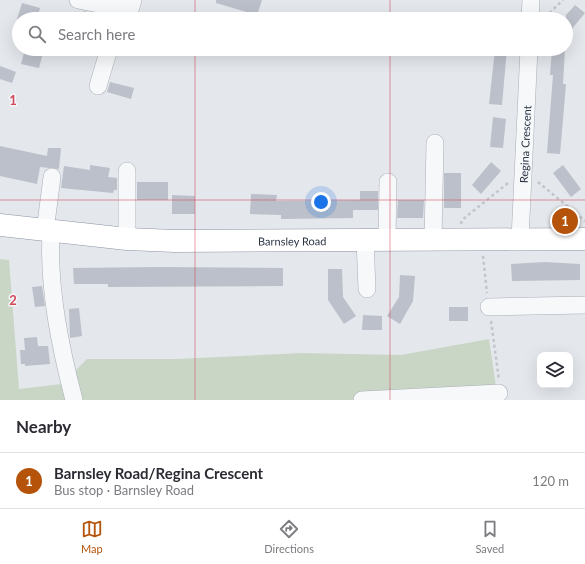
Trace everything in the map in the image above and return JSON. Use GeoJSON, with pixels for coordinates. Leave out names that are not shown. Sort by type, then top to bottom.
{"type":"FeatureCollection","features":[{"type":"Feature","properties":{"kind":"highway","name":"Barnsley Road"},"geometry":{"type":"LineString","coordinates":[[0,225],[127,239],[175,241],[585,239]]}},
{"type":"Feature","properties":{"kind":"street"},"geometry":{"type":"LineString","coordinates":[[78,0],[127,10]]}},
{"type":"Feature","properties":{"kind":"street"},"geometry":{"type":"LineString","coordinates":[[530,12],[531,0]]}},
{"type":"Feature","properties":{"kind":"street"},"geometry":{"type":"LineString","coordinates":[[98,86],[107,56]]}},
{"type":"Feature","properties":{"kind":"street","name":"Regina Crescent"},"geometry":{"type":"LineString","coordinates":[[520,239],[529,56]]}},
{"type":"Feature","properties":{"kind":"street"},"geometry":{"type":"LineString","coordinates":[[433,240],[435,143]]}},
{"type":"Feature","properties":{"kind":"street"},"geometry":{"type":"LineString","coordinates":[[127,171],[127,239]]}},
{"type":"Feature","properties":{"kind":"street"},"geometry":{"type":"LineString","coordinates":[[52,177],[48,231],[51,267],[58,325],[74,400]]}},
{"type":"Feature","properties":{"kind":"street"},"geometry":{"type":"LineString","coordinates":[[387,239],[388,182]]}},
{"type":"Feature","properties":{"kind":"street"},"geometry":{"type":"LineString","coordinates":[[365,239],[367,289]]}},
{"type":"Feature","properties":{"kind":"street"},"geometry":{"type":"LineString","coordinates":[[489,307],[585,305]]}},
{"type":"Feature","properties":{"kind":"street"},"geometry":{"type":"LineString","coordinates":[[48,340],[55,334],[58,325]]}},
{"type":"Feature","properties":{"kind":"street"},"geometry":{"type":"LineString","coordinates":[[362,400],[499,393]]}},
{"type":"Feature","properties":{"kind":"path"},"geometry":{"type":"LineString","coordinates":[[551,12],[563,0]]}},
{"type":"Feature","properties":{"kind":"green space"},"geometry":{"type":"Polygon","coordinates":[[[0,259],[9,260],[19,389],[62,384],[87,359],[177,359],[302,353],[401,355],[489,339],[498,400],[0,400],[0,259]]]}},
{"type":"Feature","properties":{"kind":"building"},"geometry":{"type":"Polygon","coordinates":[[[216,0],[262,0],[258,12],[247,12],[216,3],[216,0]]]}},
{"type":"Feature","properties":{"kind":"building"},"geometry":{"type":"Polygon","coordinates":[[[22,3],[40,8],[39,12],[19,12],[22,3]]]}},
{"type":"Feature","properties":{"kind":"building"},"geometry":{"type":"Polygon","coordinates":[[[575,5],[585,13],[573,28],[573,12],[569,12],[575,5]]]}},
{"type":"Feature","properties":{"kind":"building"},"geometry":{"type":"Polygon","coordinates":[[[23,56],[42,56],[39,68],[21,64],[23,56]]]}},
{"type":"Feature","properties":{"kind":"building"},"geometry":{"type":"Polygon","coordinates":[[[494,56],[506,56],[502,105],[489,104],[494,56]]]}},
{"type":"Feature","properties":{"kind":"building"},"geometry":{"type":"Polygon","coordinates":[[[551,56],[565,56],[563,84],[566,84],[560,154],[547,153],[553,75],[550,75],[551,56]]]}},
{"type":"Feature","properties":{"kind":"building"},"geometry":{"type":"Polygon","coordinates":[[[0,66],[16,72],[12,83],[0,79],[0,66]]]}},
{"type":"Feature","properties":{"kind":"building"},"geometry":{"type":"Polygon","coordinates":[[[110,82],[134,88],[131,99],[107,92],[110,82]]]}},
{"type":"Feature","properties":{"kind":"building"},"geometry":{"type":"Polygon","coordinates":[[[493,117],[506,119],[503,148],[490,147],[493,117]]]}},
{"type":"Feature","properties":{"kind":"building"},"geometry":{"type":"Polygon","coordinates":[[[0,146],[47,156],[48,148],[61,148],[59,169],[40,167],[37,184],[0,176],[0,146]]]}},
{"type":"Feature","properties":{"kind":"building"},"geometry":{"type":"Polygon","coordinates":[[[491,162],[501,171],[481,194],[472,185],[491,162]]]}},
{"type":"Feature","properties":{"kind":"building"},"geometry":{"type":"Polygon","coordinates":[[[90,165],[110,168],[108,177],[117,178],[117,190],[114,190],[113,193],[61,188],[64,166],[90,170],[90,165]]]}},
{"type":"Feature","properties":{"kind":"building"},"geometry":{"type":"Polygon","coordinates":[[[563,165],[581,189],[571,197],[553,173],[563,165]]]}},
{"type":"Feature","properties":{"kind":"building"},"geometry":{"type":"Polygon","coordinates":[[[444,173],[461,173],[461,208],[444,208],[444,173]]]}},
{"type":"Feature","properties":{"kind":"building"},"geometry":{"type":"Polygon","coordinates":[[[137,182],[168,182],[168,200],[137,200],[137,182]]]}},
{"type":"Feature","properties":{"kind":"building"},"geometry":{"type":"Polygon","coordinates":[[[360,191],[378,191],[378,210],[353,210],[353,218],[281,219],[281,215],[250,214],[251,194],[277,195],[276,201],[360,200],[360,191]]]}},
{"type":"Feature","properties":{"kind":"building"},"geometry":{"type":"Polygon","coordinates":[[[172,195],[195,196],[195,214],[172,214],[172,195]]]}},
{"type":"Feature","properties":{"kind":"building"},"geometry":{"type":"Polygon","coordinates":[[[398,200],[424,200],[423,218],[397,218],[398,200]]]}},
{"type":"Feature","properties":{"kind":"building"},"geometry":{"type":"Polygon","coordinates":[[[545,262],[580,264],[580,280],[512,281],[511,264],[545,262]]]}},
{"type":"Feature","properties":{"kind":"building"},"geometry":{"type":"Polygon","coordinates":[[[73,268],[283,268],[283,286],[108,287],[108,284],[74,284],[73,268]]]}},
{"type":"Feature","properties":{"kind":"building"},"geometry":{"type":"Polygon","coordinates":[[[328,269],[342,269],[343,297],[356,316],[344,324],[328,300],[328,269]]]}},
{"type":"Feature","properties":{"kind":"building"},"geometry":{"type":"Polygon","coordinates":[[[400,275],[415,276],[413,301],[400,324],[387,316],[399,297],[400,275]]]}},
{"type":"Feature","properties":{"kind":"building"},"geometry":{"type":"Polygon","coordinates":[[[42,286],[45,306],[35,307],[32,287],[42,286]]]}},
{"type":"Feature","properties":{"kind":"building"},"geometry":{"type":"Polygon","coordinates":[[[449,307],[468,307],[468,321],[449,321],[449,307]]]}},
{"type":"Feature","properties":{"kind":"building"},"geometry":{"type":"Polygon","coordinates":[[[79,308],[82,336],[70,338],[69,309],[79,308]]]}},
{"type":"Feature","properties":{"kind":"building"},"geometry":{"type":"Polygon","coordinates":[[[363,315],[382,316],[382,330],[362,330],[363,315]]]}},
{"type":"Feature","properties":{"kind":"building"},"geometry":{"type":"Polygon","coordinates":[[[37,337],[38,346],[48,346],[50,364],[25,366],[25,364],[21,364],[20,350],[25,350],[24,338],[37,337]]]}},
{"type":"Feature","properties":{"kind":"place","name":"Barnsley Road/Regina Crescent"},"geometry":{"type":"Point","coordinates":[565,221]}}]}
